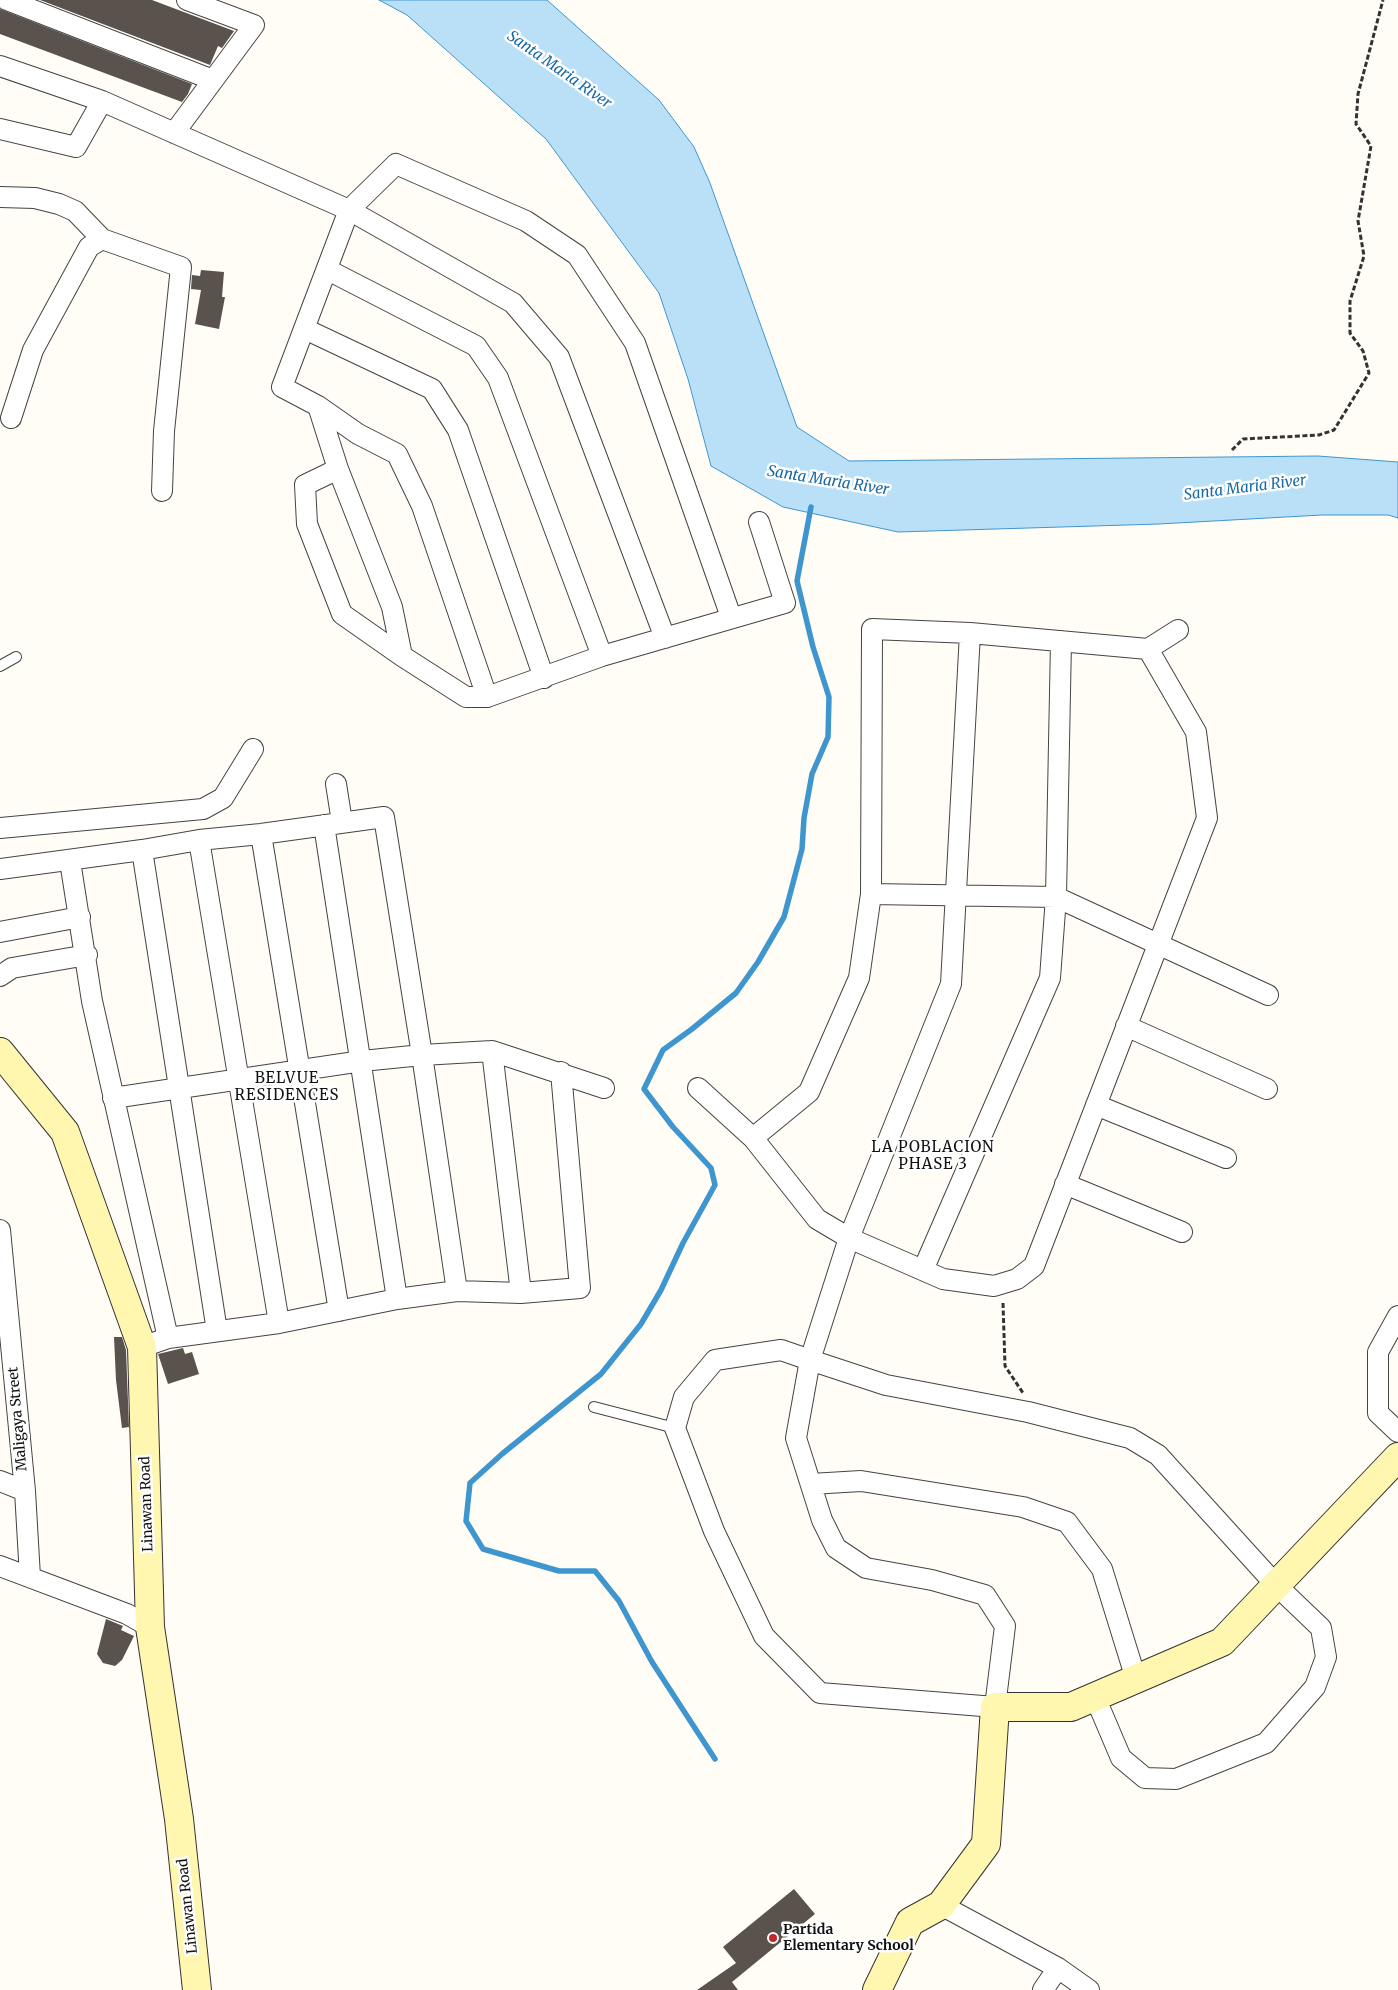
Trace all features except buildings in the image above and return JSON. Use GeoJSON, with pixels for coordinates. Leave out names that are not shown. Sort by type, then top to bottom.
{"type":"FeatureCollection","features":[{"type":"Feature","properties":{"kind":"street"},"geometry":{"type":"LineString","coordinates":[[7,0],[212,80]]}},
{"type":"Feature","properties":{"kind":"street"},"geometry":{"type":"LineString","coordinates":[[174,133],[254,25],[187,0]]}},
{"type":"Feature","properties":{"kind":"street"},"geometry":{"type":"LineString","coordinates":[[0,66],[102,101],[349,210],[513,303],[559,357],[665,638]]}},
{"type":"Feature","properties":{"kind":"street"},"geometry":{"type":"LineString","coordinates":[[0,129],[76,147],[102,101]]}},
{"type":"Feature","properties":{"kind":"street"},"geometry":{"type":"LineString","coordinates":[[487,697],[422,506],[397,454],[358,434],[318,406],[282,387],[328,270],[349,210],[396,164],[526,220],[577,255],[635,343],[731,617]]}},
{"type":"Feature","properties":{"kind":"street"},"geometry":{"type":"LineString","coordinates":[[0,197],[34,198],[59,204],[75,211],[102,239],[181,267],[164,431],[162,491]]}},
{"type":"Feature","properties":{"kind":"street"},"geometry":{"type":"LineString","coordinates":[[11,418],[33,350],[89,247],[102,239]]}},
{"type":"Feature","properties":{"kind":"street"},"geometry":{"type":"LineString","coordinates":[[328,270],[476,346],[482,354],[498,378],[602,656]]}},
{"type":"Feature","properties":{"kind":"street"},"geometry":{"type":"LineString","coordinates":[[305,329],[432,389],[458,430],[544,678]]}},
{"type":"Feature","properties":{"kind":"street"},"geometry":{"type":"LineString","coordinates":[[318,406],[338,469],[392,607],[402,656]]}},
{"type":"Feature","properties":{"kind":"street"},"geometry":{"type":"LineString","coordinates":[[338,469],[305,485],[307,524],[342,614],[402,656],[466,697],[487,697],[602,656],[731,617],[785,603],[759,522]]}},
{"type":"Feature","properties":{"kind":"street"},"geometry":{"type":"LineString","coordinates":[[753,1138],[809,1092],[859,978],[871,894],[872,629],[970,633],[1148,649],[1178,630]]}},
{"type":"Feature","properties":{"kind":"street"},"geometry":{"type":"LineString","coordinates":[[877,1990],[910,1922],[940,1905],[986,1844],[995,1707],[1005,1626],[985,1594],[932,1580],[866,1568],[836,1548],[822,1520],[796,1438],[810,1360],[849,1238],[951,984],[970,633]]}},
{"type":"Feature","properties":{"kind":"street"},"geometry":{"type":"LineString","coordinates":[[922,1270],[1050,978],[1056,897],[1061,641]]}},
{"type":"Feature","properties":{"kind":"street"},"geometry":{"type":"LineString","coordinates":[[698,1088],[753,1138],[817,1218],[849,1238],[943,1279],[994,1286],[1017,1280],[1034,1266],[1207,818],[1196,732],[1148,649]]}},
{"type":"Feature","properties":{"kind":"street"},"geometry":{"type":"LineString","coordinates":[[0,828],[203,808],[223,798],[253,749]]}},
{"type":"Feature","properties":{"kind":"street"},"geometry":{"type":"LineString","coordinates":[[336,784],[333,823],[362,1061],[396,1299]]}},
{"type":"Feature","properties":{"kind":"street"},"geometry":{"type":"LineString","coordinates":[[0,869],[142,850],[199,840],[261,834],[384,817],[457,1291]]}},
{"type":"Feature","properties":{"kind":"street"},"geometry":{"type":"LineString","coordinates":[[261,834],[298,1070],[339,1311]]}},
{"type":"Feature","properties":{"kind":"street"},"geometry":{"type":"LineString","coordinates":[[199,840],[279,1323]]}},
{"type":"Feature","properties":{"kind":"street"},"geometry":{"type":"LineString","coordinates":[[142,850],[177,1087],[217,1331]]}},
{"type":"Feature","properties":{"kind":"street"},"geometry":{"type":"LineString","coordinates":[[70,860],[87,955],[92,1001],[168,1338]]}},
{"type":"Feature","properties":{"kind":"street"},"geometry":{"type":"LineString","coordinates":[[871,894],[957,897],[1056,897],[1268,995]]}},
{"type":"Feature","properties":{"kind":"street"},"geometry":{"type":"LineString","coordinates":[[0,932],[80,917]]}},
{"type":"Feature","properties":{"kind":"street"},"geometry":{"type":"LineString","coordinates":[[0,976],[12,968],[87,955]]}},
{"type":"Feature","properties":{"kind":"street"},"geometry":{"type":"LineString","coordinates":[[1126,1026],[1267,1089]]}},
{"type":"Feature","properties":{"kind":"street"},"geometry":{"type":"LineString","coordinates":[[492,1051],[521,1293]]}},
{"type":"Feature","properties":{"kind":"street"},"geometry":{"type":"LineString","coordinates":[[113,1098],[362,1061],[492,1051],[561,1072],[604,1088]]}},
{"type":"Feature","properties":{"kind":"street","name":"Linawan Road"},"geometry":{"type":"LineString","coordinates":[[0,1052],[65,1132],[142,1347],[150,1627],[178,1819],[197,1990]]}},
{"type":"Feature","properties":{"kind":"street"},"geometry":{"type":"LineString","coordinates":[[142,1347],[168,1338],[279,1323],[396,1299],[457,1291],[521,1293],[580,1288],[561,1072]]}},
{"type":"Feature","properties":{"kind":"street"},"geometry":{"type":"LineString","coordinates":[[1096,1105],[1226,1158]]}},
{"type":"Feature","properties":{"kind":"street"},"geometry":{"type":"LineString","coordinates":[[1066,1184],[1182,1232]]}},
{"type":"Feature","properties":{"kind":"street","name":"Maligaya Street"},"geometry":{"type":"LineString","coordinates":[[0,1230],[25,1491],[30,1577]]}},
{"type":"Feature","properties":{"kind":"street"},"geometry":{"type":"LineString","coordinates":[[1398,1316],[1378,1352],[1378,1413],[1398,1432]]}},
{"type":"Feature","properties":{"kind":"street"},"geometry":{"type":"LineString","coordinates":[[1095,1697],[1121,1758],[1145,1778],[1176,1779],[1266,1743],[1315,1687],[1326,1656],[1321,1628],[1276,1585],[1158,1455],[1130,1438],[1028,1412],[886,1385],[781,1350],[715,1360],[684,1397],[675,1428],[714,1531],[764,1636],[820,1693],[995,1707],[1070,1708],[1095,1697],[1136,1679],[1222,1642],[1276,1585],[1398,1457]]}},
{"type":"Feature","properties":{"kind":"street"},"geometry":{"type":"LineString","coordinates":[[0,1481],[25,1491]]}},
{"type":"Feature","properties":{"kind":"street"},"geometry":{"type":"LineString","coordinates":[[811,1484],[861,1481],[1023,1506],[1067,1522],[1102,1569],[1136,1679]]}},
{"type":"Feature","properties":{"kind":"street"},"geometry":{"type":"LineString","coordinates":[[0,1566],[128,1614],[150,1627]]}},
{"type":"Feature","properties":{"kind":"street"},"geometry":{"type":"LineString","coordinates":[[940,1905],[1058,1968],[1089,1990]]}},
{"type":"Feature","properties":{"kind":"street"},"geometry":{"type":"LineString","coordinates":[[1043,1990],[1058,1968]]}},
{"type":"Feature","properties":{"kind":"lane"},"geometry":{"type":"LineString","coordinates":[[0,666],[16,657]]}},
{"type":"Feature","properties":{"kind":"lane"},"geometry":{"type":"LineString","coordinates":[[594,1407],[675,1428]]}},
{"type":"Feature","properties":{"kind":"path"},"geometry":{"type":"LineString","coordinates":[[1232,450],[1244,439],[1319,436],[1334,430],[1370,373],[1363,351],[1350,333],[1350,301],[1364,256],[1358,221],[1371,146],[1356,124],[1358,94],[1382,0]]}},
{"type":"Feature","properties":{"kind":"path"},"geometry":{"type":"LineString","coordinates":[[1006,1283],[1002,1308],[1006,1342],[1005,1366],[1022,1390],[1028,1412]]}},
{"type":"Feature","properties":{"kind":"water","name":"Santa Maria River"},"geometry":{"type":"Polygon","coordinates":[[[379,0],[547,0],[659,100],[694,147],[710,183],[797,427],[849,461],[1318,456],[1398,462],[1398,518],[1388,515],[1322,515],[1159,524],[898,532],[783,507],[711,466],[688,379],[659,293],[546,139],[407,15],[379,0]]]}},
{"type":"Feature","properties":{"kind":"waterway"},"geometry":{"type":"LineString","coordinates":[[715,1759],[652,1662],[619,1601],[595,1571],[559,1571],[483,1549],[466,1521],[470,1483],[502,1454],[601,1374],[641,1324],[661,1290],[683,1243],[715,1185],[711,1168],[673,1127],[644,1089],[663,1050],[736,993],[758,962],[784,917],[802,849],[804,818],[812,774],[828,737],[829,697],[813,647],[797,581],[811,507]]}},
{"type":"Feature","properties":{"kind":"place","name":"Partida Elementary School"},"geometry":{"type":"Point","coordinates":[773,1938]}},
{"type":"Feature","properties":{"kind":"district","name":"BELVUE RESIDENCES"},"geometry":{"type":"Point","coordinates":[287,1088]}},
{"type":"Feature","properties":{"kind":"district","name":"LA POBLACION PHASE 3"},"geometry":{"type":"Point","coordinates":[933,1156]}}]}
